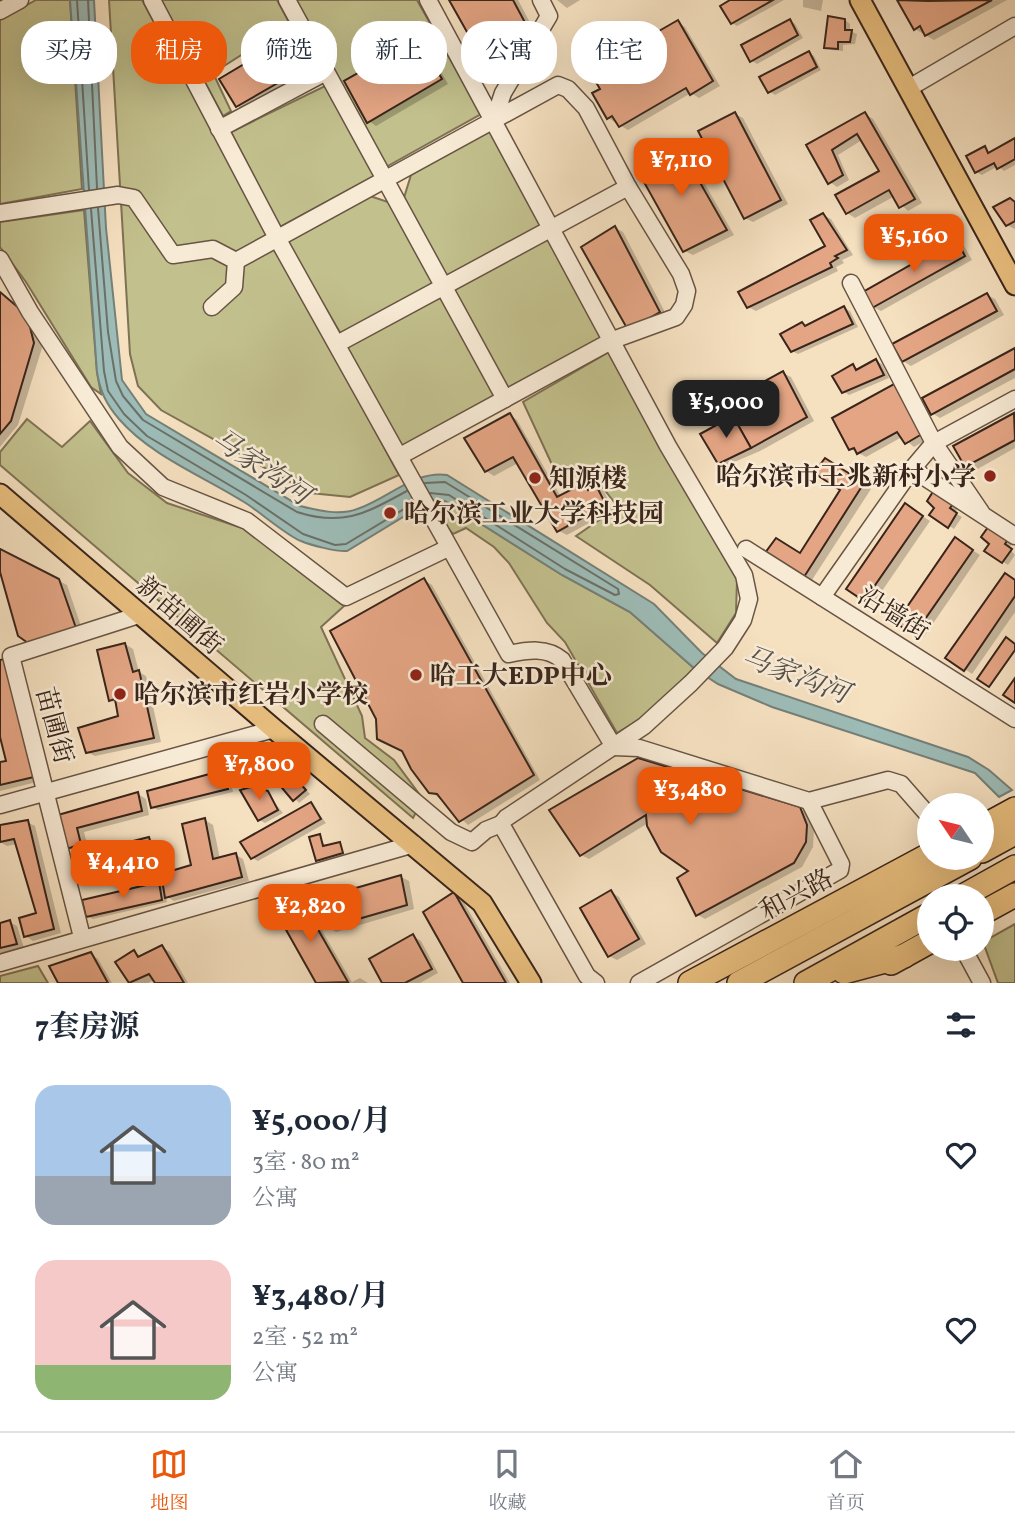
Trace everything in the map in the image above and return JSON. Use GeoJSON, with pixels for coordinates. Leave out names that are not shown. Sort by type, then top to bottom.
{"type":"FeatureCollection","features":[{"type":"Feature","properties":{"kind":"highway"},"geometry":{"type":"LineString","coordinates":[[994,829],[1015,809]]}},
{"type":"Feature","properties":{"kind":"highway"},"geometry":{"type":"LineString","coordinates":[[994,836],[1015,833]]}},
{"type":"Feature","properties":{"kind":"highway","name":"和兴路"},"geometry":{"type":"LineString","coordinates":[[690,983],[917,861]]}},
{"type":"Feature","properties":{"kind":"highway"},"geometry":{"type":"LineString","coordinates":[[985,884],[1012,869]]}},
{"type":"Feature","properties":{"kind":"highway","name":"和兴路"},"geometry":{"type":"LineString","coordinates":[[739,983],[948,870]]}},
{"type":"Feature","properties":{"kind":"highway"},"geometry":{"type":"LineString","coordinates":[[994,907],[1015,895]]}},
{"type":"Feature","properties":{"kind":"highway"},"geometry":{"type":"LineString","coordinates":[[809,982],[917,922]]}},
{"type":"Feature","properties":{"kind":"highway"},"geometry":{"type":"LineString","coordinates":[[854,983],[917,949]]}},
{"type":"Feature","properties":{"kind":"highway"},"geometry":{"type":"LineString","coordinates":[[809,982],[904,956]]}},
{"type":"Feature","properties":{"kind":"main road"},"geometry":{"type":"LineString","coordinates":[[860,0],[1015,285]]}},
{"type":"Feature","properties":{"kind":"main road","name":"新苗圃街"},"geometry":{"type":"LineString","coordinates":[[0,494],[136,616]]}},
{"type":"Feature","properties":{"kind":"main road","name":"新苗圃街"},"geometry":{"type":"LineString","coordinates":[[0,506],[409,845],[482,902],[531,983]]}},
{"type":"Feature","properties":{"kind":"main road","name":"新苗圃街"},"geometry":{"type":"LineString","coordinates":[[409,845],[474,905],[521,983]]}},
{"type":"Feature","properties":{"kind":"street"},"geometry":{"type":"LineString","coordinates":[[0,11],[20,0]]}},
{"type":"Feature","properties":{"kind":"street"},"geometry":{"type":"LineString","coordinates":[[152,0],[277,238],[509,654],[542,650],[554,653],[562,660],[614,747]]}},
{"type":"Feature","properties":{"kind":"street"},"geometry":{"type":"LineString","coordinates":[[286,0],[298,21]]}},
{"type":"Feature","properties":{"kind":"street"},"geometry":{"type":"LineString","coordinates":[[323,724],[451,832],[472,842],[486,830],[501,824],[506,818],[644,726],[725,648],[736,633],[749,599],[744,575],[668,446],[428,0]]}},
{"type":"Feature","properties":{"kind":"street"},"geometry":{"type":"LineString","coordinates":[[494,120],[503,93],[549,16],[541,0]]}},
{"type":"Feature","properties":{"kind":"street"},"geometry":{"type":"LineString","coordinates":[[909,88],[1015,26]]}},
{"type":"Feature","properties":{"kind":"street"},"geometry":{"type":"LineString","coordinates":[[219,129],[303,84]]}},
{"type":"Feature","properties":{"kind":"street"},"geometry":{"type":"LineString","coordinates":[[333,84],[505,399]]}},
{"type":"Feature","properties":{"kind":"street"},"geometry":{"type":"LineString","coordinates":[[236,261],[558,85],[568,89],[586,108],[628,187],[681,274],[687,291],[684,305],[676,317],[613,340],[400,456]]}},
{"type":"Feature","properties":{"kind":"street"},"geometry":{"type":"LineString","coordinates":[[337,344],[628,187]]}},
{"type":"Feature","properties":{"kind":"street"},"geometry":{"type":"LineString","coordinates":[[0,213],[118,195],[134,198],[173,255],[200,248],[213,249],[236,261]]}},
{"type":"Feature","properties":{"kind":"street"},"geometry":{"type":"LineString","coordinates":[[0,259],[30,312],[120,447],[163,486],[247,521],[346,597],[448,548]]}},
{"type":"Feature","properties":{"kind":"street"},"geometry":{"type":"LineString","coordinates":[[212,307],[234,287],[236,261]]}},
{"type":"Feature","properties":{"kind":"street"},"geometry":{"type":"LineString","coordinates":[[851,283],[934,443],[981,512]]}},
{"type":"Feature","properties":{"kind":"street"},"geometry":{"type":"LineString","coordinates":[[822,597],[912,469],[934,443],[1015,399]]}},
{"type":"Feature","properties":{"kind":"street"},"geometry":{"type":"LineString","coordinates":[[912,469],[1015,536]]}},
{"type":"Feature","properties":{"kind":"street","name":"沿墙街"},"geometry":{"type":"LineString","coordinates":[[746,549],[1015,719]]}},
{"type":"Feature","properties":{"kind":"street","name":"苗圃街"},"geometry":{"type":"LineString","coordinates":[[82,937],[11,656],[136,616]]}},
{"type":"Feature","properties":{"kind":"street"},"geometry":{"type":"LineString","coordinates":[[0,805],[271,730]]}},
{"type":"Feature","properties":{"kind":"street"},"geometry":{"type":"LineString","coordinates":[[614,747],[639,748],[809,801],[888,780],[901,784],[917,802]]}},
{"type":"Feature","properties":{"kind":"street"},"geometry":{"type":"LineString","coordinates":[[639,983],[839,870],[841,864],[809,801]]}},
{"type":"Feature","properties":{"kind":"street"},"geometry":{"type":"LineString","coordinates":[[501,824],[587,976],[596,983]]}},
{"type":"Feature","properties":{"kind":"street"},"geometry":{"type":"LineString","coordinates":[[0,963],[82,937],[409,845]]}},
{"type":"Feature","properties":{"kind":"street"},"geometry":{"type":"LineString","coordinates":[[970,961],[982,983]]}},
{"type":"Feature","properties":{"kind":"shaded area"},"geometry":{"type":"Polygon","coordinates":[[[36,0],[70,0],[71,21],[21,21],[21,84],[75,84],[82,189],[0,204],[0,20],[36,0]]]}},
{"type":"Feature","properties":{"kind":"shaded area"},"geometry":{"type":"Polygon","coordinates":[[[109,0],[142,0],[153,21],[131,21],[131,84],[187,84],[399,475],[350,497],[310,493],[161,410],[138,386],[130,354],[114,84],[117,84],[117,21],[110,21],[109,0]]]}},
{"type":"Feature","properties":{"kind":"shaded area"},"geometry":{"type":"Polygon","coordinates":[[[161,0],[277,0],[288,21],[241,21],[241,55],[227,64],[227,21],[172,21],[161,0]]]}},
{"type":"Feature","properties":{"kind":"shaded area"},"geometry":{"type":"Polygon","coordinates":[[[294,0],[417,0],[429,21],[351,21],[351,84],[447,84],[447,53],[461,78],[461,84],[464,84],[481,114],[386,167],[337,78],[337,21],[306,21],[294,0]]]}},
{"type":"Feature","properties":{"kind":"shaded area"},"geometry":{"type":"Polygon","coordinates":[[[206,84],[218,84],[231,111],[223,116],[206,84]]]}},
{"type":"Feature","properties":{"kind":"shaded area"},"geometry":{"type":"Polygon","coordinates":[[[325,86],[376,175],[280,227],[231,132],[325,86]]]}},
{"type":"Feature","properties":{"kind":"shaded area"},"geometry":{"type":"Polygon","coordinates":[[[493,125],[546,227],[448,281],[403,201],[411,175],[493,125]]]}},
{"type":"Feature","properties":{"kind":"shaded area"},"geometry":{"type":"Polygon","coordinates":[[[370,196],[394,204],[439,286],[342,336],[287,242],[370,196]]]}},
{"type":"Feature","properties":{"kind":"shaded area"},"geometry":{"type":"Polygon","coordinates":[[[84,210],[101,394],[91,387],[26,282],[0,247],[0,222],[84,210]]]}},
{"type":"Feature","properties":{"kind":"shaded area"},"geometry":{"type":"Polygon","coordinates":[[[550,236],[607,338],[506,391],[450,289],[550,236]]]}},
{"type":"Feature","properties":{"kind":"shaded area"},"geometry":{"type":"Polygon","coordinates":[[[443,293],[499,396],[403,449],[343,346],[443,293]]]}},
{"type":"Feature","properties":{"kind":"shaded area"},"geometry":{"type":"Polygon","coordinates":[[[609,352],[737,580],[736,613],[717,643],[650,585],[576,536],[618,507],[588,469],[561,484],[523,402],[609,352]]]}},
{"type":"Feature","properties":{"kind":"shaded area"},"geometry":{"type":"Polygon","coordinates":[[[27,419],[62,447],[90,421],[128,473],[167,503],[245,529],[344,606],[321,627],[362,716],[365,738],[394,760],[423,799],[413,818],[0,465],[0,452],[27,419]]]}},
{"type":"Feature","properties":{"kind":"shaded area"},"geometry":{"type":"Polygon","coordinates":[[[432,500],[445,501],[562,575],[630,612],[695,669],[652,712],[617,733],[565,642],[547,623],[509,563],[494,547],[466,528],[453,534],[437,516],[432,500]]]}},
{"type":"Feature","properties":{"kind":"shaded area"},"geometry":{"type":"Polygon","coordinates":[[[1015,924],[1015,983],[998,983],[990,961],[994,961],[994,936],[1015,924]]]}},
{"type":"Feature","properties":{"kind":"shaded area"},"geometry":{"type":"Polygon","coordinates":[[[38,966],[48,983],[0,983],[0,976],[38,966]]]}},
{"type":"Feature","properties":{"kind":"water"},"geometry":{"type":"Polygon","coordinates":[[[70,0],[94,0],[95,21],[72,21],[70,0]]]}},
{"type":"Feature","properties":{"kind":"water"},"geometry":{"type":"Polygon","coordinates":[[[76,84],[98,84],[106,228],[122,380],[146,414],[300,506],[315,510],[353,510],[413,481],[447,475],[654,604],[702,653],[736,679],[968,757],[989,770],[1012,790],[999,797],[975,773],[772,707],[718,684],[695,669],[630,612],[562,575],[445,501],[431,500],[347,551],[305,543],[244,502],[146,444],[119,419],[107,403],[97,372],[76,84]]]}},
{"type":"Feature","properties":{"kind":"building"},"geometry":{"type":"Polygon","coordinates":[[[449,0],[513,0],[524,21],[461,21],[449,0]]]}},
{"type":"Feature","properties":{"kind":"building"},"geometry":{"type":"Polygon","coordinates":[[[730,0],[773,0],[731,24],[720,6],[730,0]]]}},
{"type":"Feature","properties":{"kind":"building"},"geometry":{"type":"Polygon","coordinates":[[[897,0],[992,0],[925,36],[920,26],[914,30],[897,0]]]}},
{"type":"Feature","properties":{"kind":"building"},"geometry":{"type":"Polygon","coordinates":[[[828,16],[845,19],[845,30],[852,30],[850,42],[838,42],[838,49],[824,48],[828,16]]]}},
{"type":"Feature","properties":{"kind":"building"},"geometry":{"type":"Polygon","coordinates":[[[790,19],[798,35],[750,62],[741,45],[790,19]]]}},
{"type":"Feature","properties":{"kind":"building"},"geometry":{"type":"Polygon","coordinates":[[[678,20],[713,81],[690,95],[686,88],[619,127],[612,116],[607,119],[592,93],[600,89],[597,84],[667,84],[667,26],[678,20]]]}},
{"type":"Feature","properties":{"kind":"building"},"geometry":{"type":"Polygon","coordinates":[[[809,51],[817,67],[768,93],[759,77],[809,51]]]}},
{"type":"Feature","properties":{"kind":"building"},"geometry":{"type":"Polygon","coordinates":[[[241,66],[241,84],[276,84],[236,107],[222,84],[227,84],[227,74],[241,66]]]}},
{"type":"Feature","properties":{"kind":"building"},"geometry":{"type":"Polygon","coordinates":[[[351,77],[351,84],[433,84],[367,123],[344,81],[351,77]]]}},
{"type":"Feature","properties":{"kind":"building"},"geometry":{"type":"Polygon","coordinates":[[[735,112],[781,200],[744,219],[698,131],[735,112]]]}},
{"type":"Feature","properties":{"kind":"building"},"geometry":{"type":"Polygon","coordinates":[[[865,112],[915,199],[899,208],[889,190],[846,214],[835,195],[879,171],[857,134],[832,150],[843,175],[828,184],[806,145],[865,112]]]}},
{"type":"Feature","properties":{"kind":"building"},"geometry":{"type":"Polygon","coordinates":[[[1015,138],[1015,159],[997,169],[994,163],[975,173],[966,156],[985,146],[988,153],[1015,138]]]}},
{"type":"Feature","properties":{"kind":"building"},"geometry":{"type":"Polygon","coordinates":[[[677,142],[727,230],[683,252],[635,166],[677,142]]]}},
{"type":"Feature","properties":{"kind":"building"},"geometry":{"type":"Polygon","coordinates":[[[1010,198],[1015,202],[1015,221],[1006,226],[993,207],[1010,198]]]}},
{"type":"Feature","properties":{"kind":"building"},"geometry":{"type":"Polygon","coordinates":[[[823,213],[847,250],[835,256],[838,258],[830,263],[832,267],[747,308],[738,292],[825,246],[810,220],[823,213]]]}},
{"type":"Feature","properties":{"kind":"building"},"geometry":{"type":"Polygon","coordinates":[[[615,226],[660,312],[628,330],[581,247],[615,226]]]}},
{"type":"Feature","properties":{"kind":"building"},"geometry":{"type":"Polygon","coordinates":[[[956,239],[965,256],[872,308],[863,292],[956,239]]]}},
{"type":"Feature","properties":{"kind":"building"},"geometry":{"type":"Polygon","coordinates":[[[0,292],[27,315],[34,343],[11,421],[0,434],[0,292]]]}},
{"type":"Feature","properties":{"kind":"building"},"geometry":{"type":"Polygon","coordinates":[[[987,293],[997,311],[902,362],[892,344],[987,293]]]}},
{"type":"Feature","properties":{"kind":"building"},"geometry":{"type":"Polygon","coordinates":[[[844,306],[853,324],[791,352],[780,334],[802,322],[805,326],[844,306]]]}},
{"type":"Feature","properties":{"kind":"building"},"geometry":{"type":"Polygon","coordinates":[[[1015,348],[1015,369],[931,415],[922,398],[1015,348]]]}},
{"type":"Feature","properties":{"kind":"building"},"geometry":{"type":"Polygon","coordinates":[[[876,359],[884,375],[842,393],[832,376],[853,364],[856,370],[876,359]]]}},
{"type":"Feature","properties":{"kind":"building"},"geometry":{"type":"Polygon","coordinates":[[[783,371],[807,417],[751,448],[725,403],[783,371]]]}},
{"type":"Feature","properties":{"kind":"building"},"geometry":{"type":"Polygon","coordinates":[[[894,384],[922,434],[905,444],[897,432],[857,454],[854,448],[849,450],[832,418],[894,384]]]}},
{"type":"Feature","properties":{"kind":"building","name":"知源楼"},"geometry":{"type":"Polygon","coordinates":[[[510,413],[557,497],[584,483],[588,490],[596,485],[606,505],[557,532],[513,457],[485,472],[464,438],[510,413]]]}},
{"type":"Feature","properties":{"kind":"building"},"geometry":{"type":"Polygon","coordinates":[[[1014,413],[1015,440],[965,467],[953,446],[1014,413]]]}},
{"type":"Feature","properties":{"kind":"building"},"geometry":{"type":"Polygon","coordinates":[[[733,416],[751,448],[718,464],[700,434],[733,416]]]}},
{"type":"Feature","properties":{"kind":"building"},"geometry":{"type":"Polygon","coordinates":[[[825,458],[864,483],[804,577],[765,553],[776,538],[800,553],[840,490],[814,473],[825,458]]]}},
{"type":"Feature","properties":{"kind":"building"},"geometry":{"type":"Polygon","coordinates":[[[936,487],[956,500],[950,508],[957,513],[948,528],[929,515],[934,508],[927,501],[936,487]]]}},
{"type":"Feature","properties":{"kind":"building"},"geometry":{"type":"Polygon","coordinates":[[[905,503],[923,516],[864,601],[846,589],[905,503]]]}},
{"type":"Feature","properties":{"kind":"building"},"geometry":{"type":"Polygon","coordinates":[[[991,523],[1010,536],[1005,544],[1012,549],[1002,563],[984,551],[989,544],[981,537],[991,523]]]}},
{"type":"Feature","properties":{"kind":"building"},"geometry":{"type":"Polygon","coordinates":[[[955,537],[973,550],[914,635],[896,623],[955,537]]]}},
{"type":"Feature","properties":{"kind":"building"},"geometry":{"type":"Polygon","coordinates":[[[0,549],[59,579],[76,628],[28,643],[18,636],[0,572],[0,549]]]}},
{"type":"Feature","properties":{"kind":"building"},"geometry":{"type":"Polygon","coordinates":[[[1005,573],[1015,580],[1015,596],[964,671],[945,658],[1005,573]]]}},
{"type":"Feature","properties":{"kind":"building","name":"哈工大EDP中心"},"geometry":{"type":"Polygon","coordinates":[[[424,578],[534,775],[459,822],[437,794],[429,793],[411,769],[402,751],[377,739],[376,719],[330,631],[424,578]]]}},
{"type":"Feature","properties":{"kind":"building"},"geometry":{"type":"Polygon","coordinates":[[[1006,637],[1015,644],[1015,650],[989,687],[977,679],[1006,637]]]}},
{"type":"Feature","properties":{"kind":"building"},"geometry":{"type":"Polygon","coordinates":[[[125,643],[133,672],[139,670],[154,738],[86,753],[78,728],[118,716],[115,699],[109,701],[97,650],[125,643]]]}},
{"type":"Feature","properties":{"kind":"building"},"geometry":{"type":"Polygon","coordinates":[[[4,659],[34,777],[0,785],[0,762],[6,761],[0,737],[0,660],[4,659]]]}},
{"type":"Feature","properties":{"kind":"building"},"geometry":{"type":"Polygon","coordinates":[[[1015,678],[1015,703],[1003,695],[1015,678]]]}},
{"type":"Feature","properties":{"kind":"building"},"geometry":{"type":"Polygon","coordinates":[[[270,750],[306,790],[293,801],[268,771],[226,780],[223,764],[270,750]]]}},
{"type":"Feature","properties":{"kind":"building"},"geometry":{"type":"Polygon","coordinates":[[[638,758],[800,807],[807,825],[806,842],[794,863],[696,916],[677,878],[688,871],[661,852],[647,826],[646,815],[580,856],[549,810],[638,758]]]}},
{"type":"Feature","properties":{"kind":"building"},"geometry":{"type":"Polygon","coordinates":[[[224,770],[228,789],[151,808],[147,791],[224,770]]]}},
{"type":"Feature","properties":{"kind":"building"},"geometry":{"type":"Polygon","coordinates":[[[254,786],[268,791],[278,810],[258,821],[240,790],[254,786]]]}},
{"type":"Feature","properties":{"kind":"building"},"geometry":{"type":"Polygon","coordinates":[[[138,792],[142,811],[77,828],[81,844],[67,849],[58,815],[138,792]]]}},
{"type":"Feature","properties":{"kind":"building"},"geometry":{"type":"Polygon","coordinates":[[[311,802],[321,819],[251,859],[240,842],[311,802]]]}},
{"type":"Feature","properties":{"kind":"building"},"geometry":{"type":"Polygon","coordinates":[[[205,818],[213,859],[236,853],[242,877],[165,898],[161,874],[191,865],[182,824],[205,818]]]}},
{"type":"Feature","properties":{"kind":"building"},"geometry":{"type":"Polygon","coordinates":[[[28,820],[54,929],[24,937],[19,918],[36,913],[14,839],[0,842],[0,825],[28,820]]]}},
{"type":"Feature","properties":{"kind":"building"},"geometry":{"type":"Polygon","coordinates":[[[320,834],[323,846],[340,842],[343,853],[316,861],[309,837],[320,834]]]}},
{"type":"Feature","properties":{"kind":"building"},"geometry":{"type":"Polygon","coordinates":[[[149,837],[154,854],[74,874],[70,857],[149,837]]]}},
{"type":"Feature","properties":{"kind":"building"},"geometry":{"type":"Polygon","coordinates":[[[401,875],[407,905],[327,928],[314,900],[401,875]]]}},
{"type":"Feature","properties":{"kind":"building"},"geometry":{"type":"Polygon","coordinates":[[[159,882],[162,900],[86,917],[82,900],[159,882]]]}},
{"type":"Feature","properties":{"kind":"building"},"geometry":{"type":"Polygon","coordinates":[[[611,890],[639,939],[608,957],[580,908],[611,890]]]}},
{"type":"Feature","properties":{"kind":"building"},"geometry":{"type":"Polygon","coordinates":[[[454,892],[506,983],[463,983],[423,912],[454,892]]]}},
{"type":"Feature","properties":{"kind":"building"},"geometry":{"type":"Polygon","coordinates":[[[300,898],[348,982],[316,983],[276,912],[300,898]]]}},
{"type":"Feature","properties":{"kind":"building"},"geometry":{"type":"Polygon","coordinates":[[[10,920],[17,944],[0,948],[0,923],[10,920]]]}},
{"type":"Feature","properties":{"kind":"building"},"geometry":{"type":"Polygon","coordinates":[[[413,934],[432,969],[405,983],[382,983],[369,959],[413,934]]]}},
{"type":"Feature","properties":{"kind":"building"},"geometry":{"type":"Polygon","coordinates":[[[162,945],[184,983],[155,983],[149,974],[129,983],[115,962],[134,950],[138,957],[162,945]]]}},
{"type":"Feature","properties":{"kind":"building"},"geometry":{"type":"Polygon","coordinates":[[[91,952],[108,983],[58,983],[49,966],[91,952]]]}},
{"type":"Feature","properties":{"kind":"place","name":"哈尔滨市王兆新村小学"},"geometry":{"type":"Point","coordinates":[990,476]}},
{"type":"Feature","properties":{"kind":"place","name":"知源楼"},"geometry":{"type":"Point","coordinates":[535,478]}},
{"type":"Feature","properties":{"kind":"place","name":"哈尔滨工业大学科技园"},"geometry":{"type":"Point","coordinates":[390,513]}},
{"type":"Feature","properties":{"kind":"place","name":"哈工大EDP中心"},"geometry":{"type":"Point","coordinates":[416,675]}},
{"type":"Feature","properties":{"kind":"place","name":"哈尔滨市红岩小学校"},"geometry":{"type":"Point","coordinates":[120,694]}},
{"type":"Feature","properties":{"kind":"water label","name":"马家沟河"},"geometry":{"type":"Point","coordinates":[262,466]}},
{"type":"Feature","properties":{"kind":"water label","name":"马家沟河"},"geometry":{"type":"Point","coordinates":[796,674]}}]}
